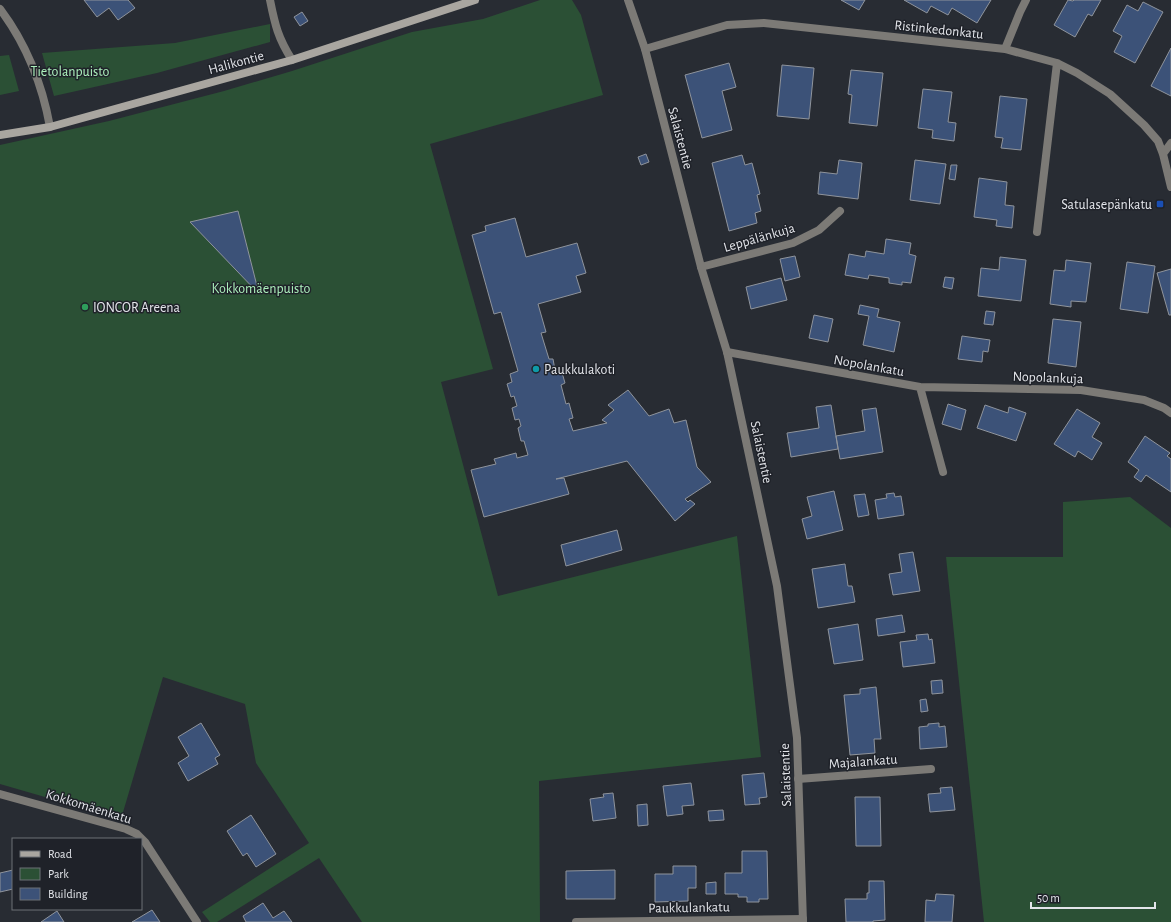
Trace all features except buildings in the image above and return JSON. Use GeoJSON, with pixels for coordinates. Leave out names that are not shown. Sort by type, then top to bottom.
{"type":"FeatureCollection","features":[{"type":"Feature","properties":{"kind":"main road","name":"Halikontie"},"geometry":{"type":"LineString","coordinates":[[0,135],[50,127],[292,60],[475,0]]}},
{"type":"Feature","properties":{"kind":"street"},"geometry":{"type":"LineString","coordinates":[[270,0],[275,26],[283,47],[292,60]]}},
{"type":"Feature","properties":{"kind":"street","name":"Salaistentie"},"geometry":{"type":"LineString","coordinates":[[628,0],[644,49],[701,267],[726,352],[777,586],[797,738],[803,920]]}},
{"type":"Feature","properties":{"kind":"street"},"geometry":{"type":"LineString","coordinates":[[1005,50],[1026,0]]}},
{"type":"Feature","properties":{"kind":"street"},"geometry":{"type":"LineString","coordinates":[[0,9],[18,36],[33,66],[46,105],[50,127]]}},
{"type":"Feature","properties":{"kind":"street","name":"Ristinkedonkatu"},"geometry":{"type":"LineString","coordinates":[[644,49],[727,25],[764,23],[1005,50],[1057,63],[1077,73],[1110,94],[1144,125],[1158,141],[1163,154],[1171,187]]}},
{"type":"Feature","properties":{"kind":"street"},"geometry":{"type":"LineString","coordinates":[[1037,232],[1057,63]]}},
{"type":"Feature","properties":{"kind":"street"},"geometry":{"type":"LineString","coordinates":[[1163,154],[1171,143]]}},
{"type":"Feature","properties":{"kind":"street","name":"Leppälänkuja"},"geometry":{"type":"LineString","coordinates":[[701,267],[793,243],[819,230],[840,210]]}},
{"type":"Feature","properties":{"kind":"street","name":"Nopolankatu"},"geometry":{"type":"LineString","coordinates":[[726,352],[920,387],[943,472]]}},
{"type":"Feature","properties":{"kind":"street","name":"Nopolankuja"},"geometry":{"type":"LineString","coordinates":[[920,387],[1081,390],[1144,400],[1164,408],[1171,413]]}},
{"type":"Feature","properties":{"kind":"street","name":"Majalankatu"},"geometry":{"type":"LineString","coordinates":[[798,779],[931,769]]}},
{"type":"Feature","properties":{"kind":"street","name":"Kokkomäenkatu"},"geometry":{"type":"LineString","coordinates":[[0,794],[126,829],[137,834],[141,838]]}},
{"type":"Feature","properties":{"kind":"street","name":"Kokkomäenkatu"},"geometry":{"type":"LineString","coordinates":[[142,839],[154,854],[197,922]]}},
{"type":"Feature","properties":{"kind":"street","name":"Paukkulankatu"},"geometry":{"type":"LineString","coordinates":[[576,922],[803,920]]}},
{"type":"Feature","properties":{"kind":"green space","name":"Kokkomäenpuisto"},"geometry":{"type":"Polygon","coordinates":[[[540,0],[572,0],[581,15],[603,95],[430,144],[493,369],[441,382],[498,596],[737,536],[761,757],[539,781],[540,922],[362,922],[319,858],[217,922],[210,922],[202,912],[309,843],[256,763],[245,704],[163,677],[121,819],[0,784],[0,145],[109,121],[224,91],[292,71],[412,32],[483,19],[540,0]]]}},
{"type":"Feature","properties":{"kind":"green space","name":"Tietolanpuisto"},"geometry":{"type":"Polygon","coordinates":[[[270,24],[270,42],[157,73],[54,96],[42,53],[175,43],[270,24]]]}},
{"type":"Feature","properties":{"kind":"green space"},"geometry":{"type":"Polygon","coordinates":[[[9,55],[19,91],[0,95],[0,56],[9,55]]]}},
{"type":"Feature","properties":{"kind":"green space"},"geometry":{"type":"Polygon","coordinates":[[[1130,497],[1171,528],[1171,922],[984,922],[946,557],[1063,557],[1063,502],[1130,497]]]}},
{"type":"Feature","properties":{"kind":"place","name":"Satulasepänkatu"},"geometry":{"type":"Point","coordinates":[1160,204]}},
{"type":"Feature","properties":{"kind":"place","name":"IONCOR Areena"},"geometry":{"type":"Point","coordinates":[85,307]}},
{"type":"Feature","properties":{"kind":"place","name":"Paukkulakoti"},"geometry":{"type":"Point","coordinates":[536,369]}}]}
